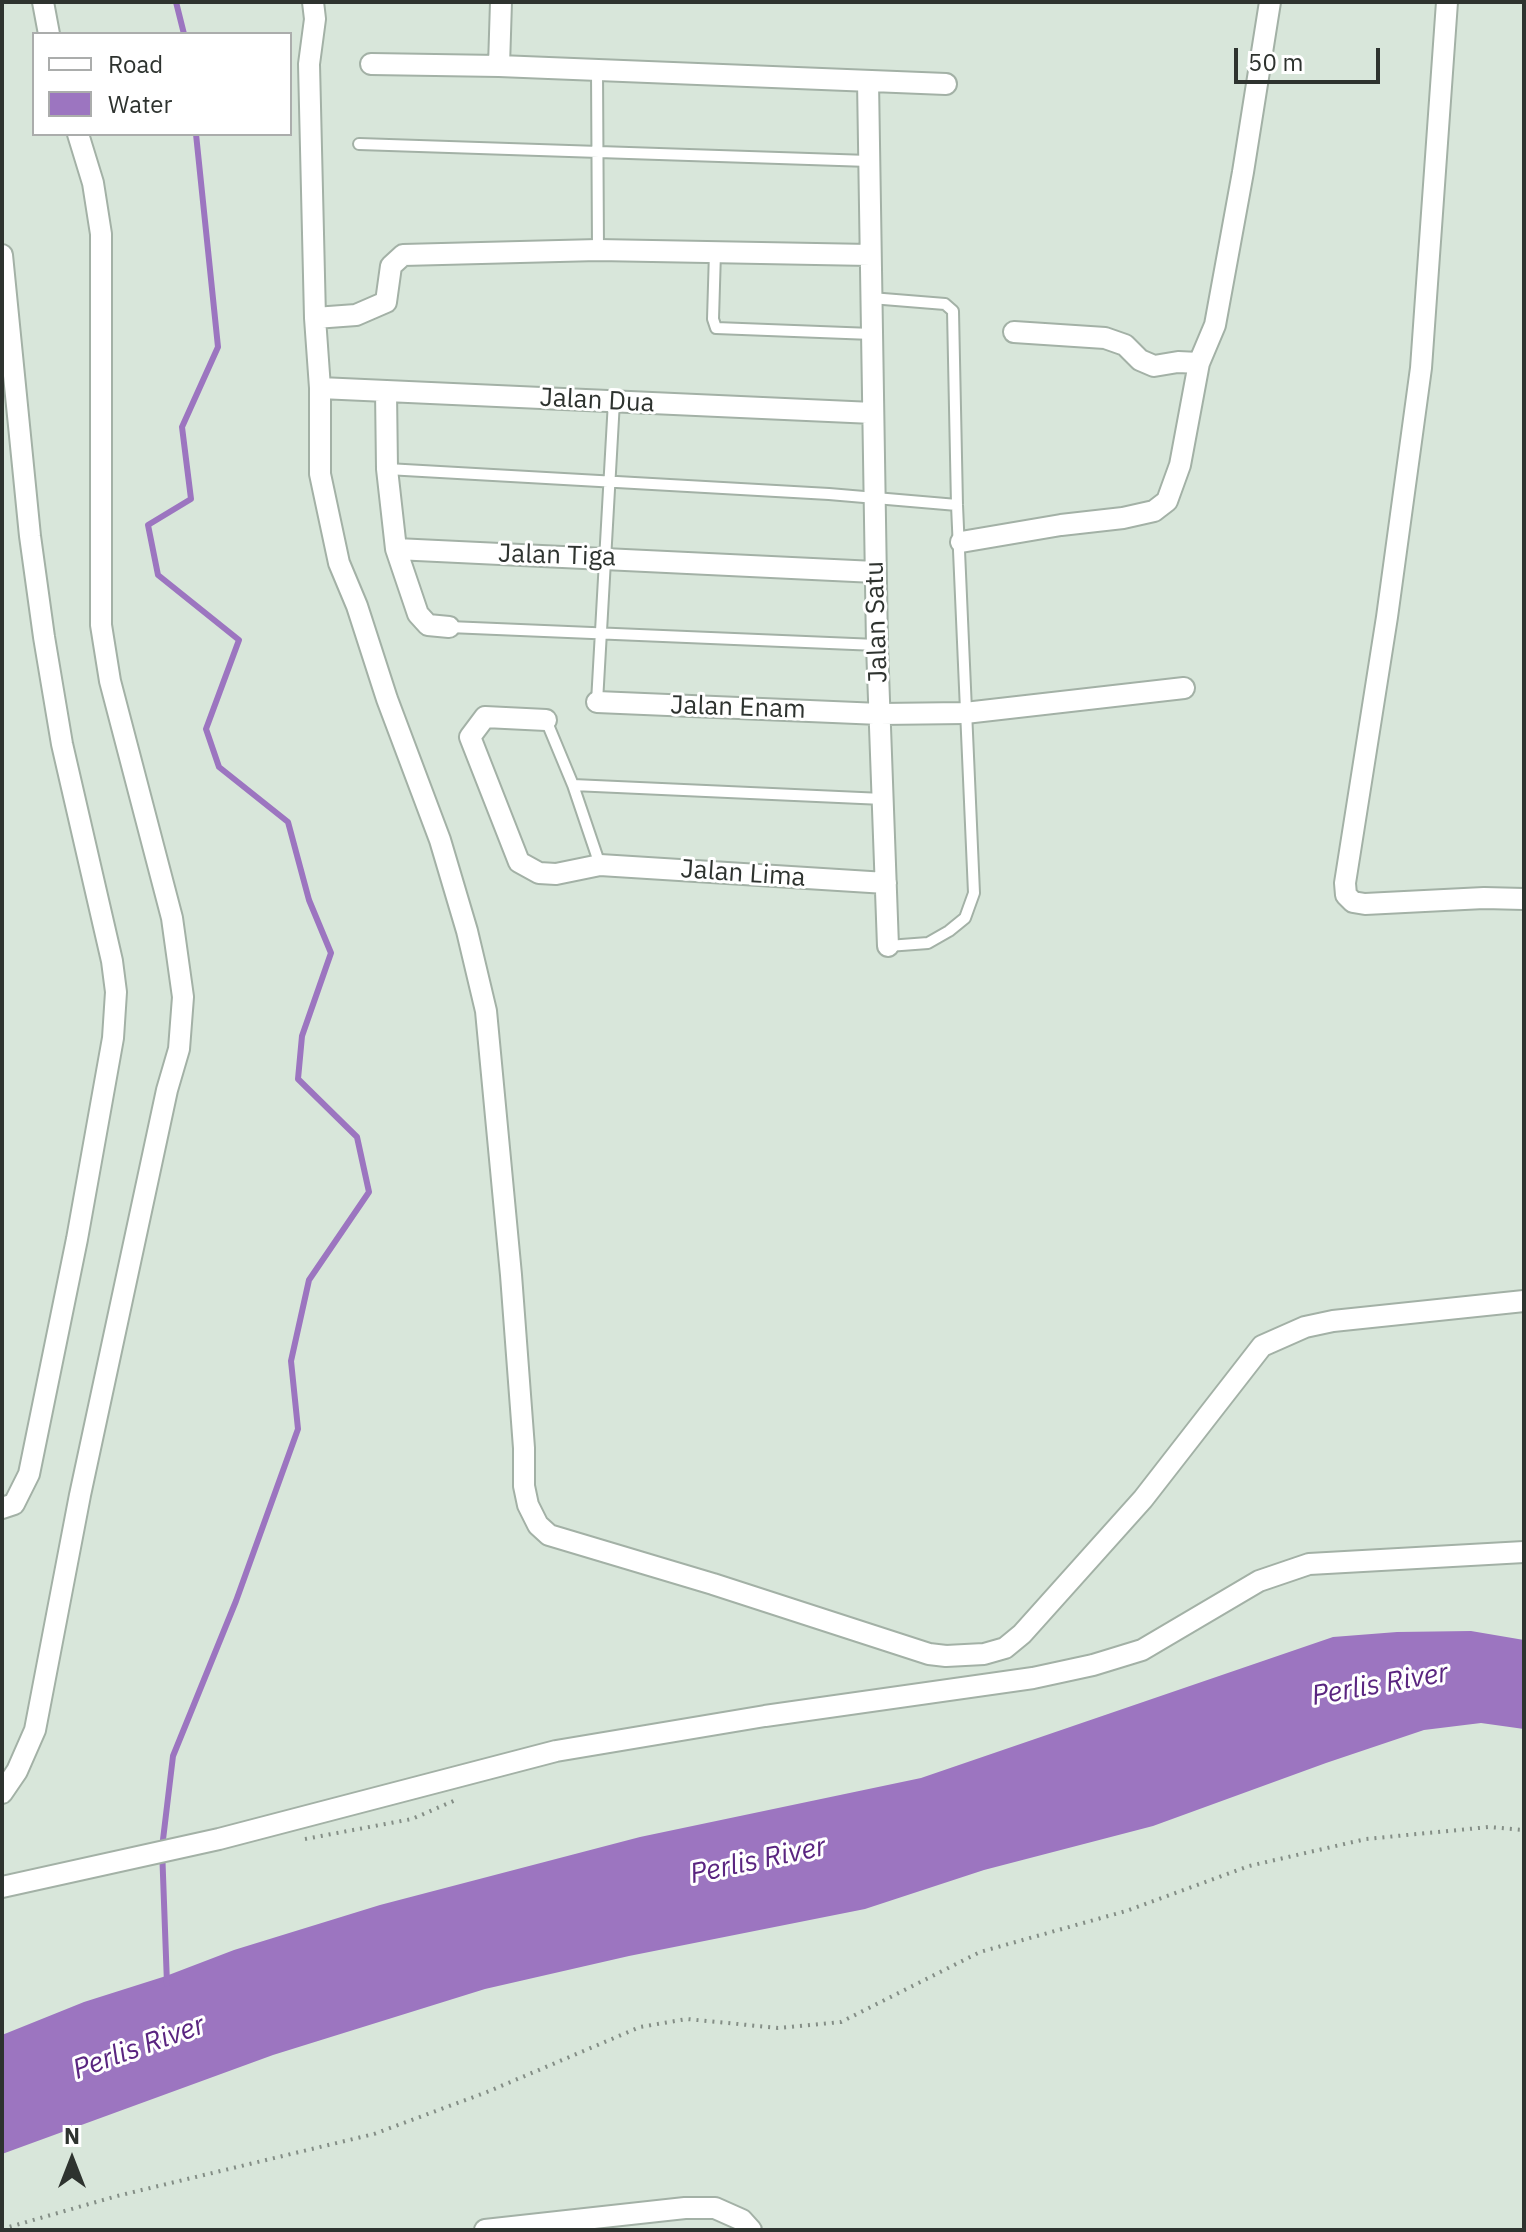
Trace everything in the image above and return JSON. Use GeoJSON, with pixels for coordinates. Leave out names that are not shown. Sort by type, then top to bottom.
{"type":"FeatureCollection","features":[{"type":"Feature","properties":{"kind":"street"},"geometry":{"type":"LineString","coordinates":[[43,2],[49,32]]}},
{"type":"Feature","properties":{"kind":"street"},"geometry":{"type":"LineString","coordinates":[[313,2],[315,19],[309,64],[320,474],[339,563],[440,840],[467,931],[486,1011],[510,1260],[524,1486],[531,1515],[549,1535],[929,1654],[984,1654],[1005,1648],[1022,1634],[1143,1499],[1262,1346],[1305,1327],[1333,1321],[1524,1301]]}},
{"type":"Feature","properties":{"kind":"street"},"geometry":{"type":"LineString","coordinates":[[499,66],[501,2]]}},
{"type":"Feature","properties":{"kind":"street"},"geometry":{"type":"LineString","coordinates":[[961,542],[1123,518],[1154,511],[1167,501],[1174,486],[1199,363],[1215,325],[1270,2]]}},
{"type":"Feature","properties":{"kind":"street"},"geometry":{"type":"LineString","coordinates":[[1447,2],[1421,368],[1387,617],[1345,883],[1346,895],[1353,902],[1365,904],[1524,899]]}},
{"type":"Feature","properties":{"kind":"street"},"geometry":{"type":"LineString","coordinates":[[371,64],[499,66],[946,84]]}},
{"type":"Feature","properties":{"kind":"street","name":"Jalan Satu"},"geometry":{"type":"LineString","coordinates":[[868,81],[875,572],[888,946]]}},
{"type":"Feature","properties":{"kind":"street"},"geometry":{"type":"LineString","coordinates":[[2,1793],[17,1771],[35,1730],[80,1495],[167,1090],[179,1049],[183,997],[172,918],[110,681],[101,625],[101,234],[93,183],[79,136]]}},
{"type":"Feature","properties":{"kind":"street"},"geometry":{"type":"LineString","coordinates":[[315,318],[356,315],[386,302],[391,266],[403,255],[598,250],[870,255]]}},
{"type":"Feature","properties":{"kind":"street"},"geometry":{"type":"LineString","coordinates":[[2,255],[30,536],[44,637],[62,744],[112,961],[116,992],[113,1038],[86,1192],[29,1474],[14,1504],[2,1508]]}},
{"type":"Feature","properties":{"kind":"street"},"geometry":{"type":"LineString","coordinates":[[1014,332],[1105,338],[1125,345],[1140,360],[1154,366],[1199,363]]}},
{"type":"Feature","properties":{"kind":"street","name":"Jalan Dua"},"geometry":{"type":"LineString","coordinates":[[320,388],[873,413]]}},
{"type":"Feature","properties":{"kind":"street"},"geometry":{"type":"LineString","coordinates":[[386,391],[387,469],[396,549],[418,614],[428,625],[449,627]]}},
{"type":"Feature","properties":{"kind":"street","name":"Jalan Tiga"},"geometry":{"type":"LineString","coordinates":[[396,549],[875,572]]}},
{"type":"Feature","properties":{"kind":"street","name":"Jalan Enam"},"geometry":{"type":"LineString","coordinates":[[597,702],[880,714],[965,713],[1184,688]]}},
{"type":"Feature","properties":{"kind":"street"},"geometry":{"type":"LineString","coordinates":[[546,720],[485,717],[470,737],[519,862],[539,873],[548,874],[600,865]]}},
{"type":"Feature","properties":{"kind":"street","name":"Jalan Lima"},"geometry":{"type":"LineString","coordinates":[[600,865],[886,883]]}},
{"type":"Feature","properties":{"kind":"street"},"geometry":{"type":"LineString","coordinates":[[2,1887],[219,1839],[556,1751],[765,1716],[1033,1678],[1093,1665],[1142,1650],[1259,1581],[1309,1564],[1524,1552]]}},
{"type":"Feature","properties":{"kind":"street"},"geometry":{"type":"LineString","coordinates":[[485,2230],[685,2208],[715,2208],[742,2220],[751,2230]]}},
{"type":"Feature","properties":{"kind":"lane"},"geometry":{"type":"LineString","coordinates":[[597,71],[598,250]]}},
{"type":"Feature","properties":{"kind":"lane"},"geometry":{"type":"LineString","coordinates":[[359,144],[869,161]]}},
{"type":"Feature","properties":{"kind":"lane"},"geometry":{"type":"LineString","coordinates":[[715,252],[713,319],[716,328],[872,334]]}},
{"type":"Feature","properties":{"kind":"lane"},"geometry":{"type":"LineString","coordinates":[[871,298],[945,304],[953,311],[957,505],[974,893],[965,918],[949,931],[928,943],[888,946]]}},
{"type":"Feature","properties":{"kind":"lane"},"geometry":{"type":"LineString","coordinates":[[597,702],[614,401]]}},
{"type":"Feature","properties":{"kind":"lane"},"geometry":{"type":"LineString","coordinates":[[387,469],[957,505]]}},
{"type":"Feature","properties":{"kind":"lane"},"geometry":{"type":"LineString","coordinates":[[449,627],[877,645]]}},
{"type":"Feature","properties":{"kind":"lane"},"geometry":{"type":"LineString","coordinates":[[546,720],[573,785],[600,865]]}},
{"type":"Feature","properties":{"kind":"lane"},"geometry":{"type":"LineString","coordinates":[[573,785],[883,799]]}},
{"type":"Feature","properties":{"kind":"path"},"geometry":{"type":"LineString","coordinates":[[2,2229],[117,2196],[374,2134],[487,2092],[640,2027],[687,2019],[778,2028],[841,2022],[980,1952],[1126,1911],[1249,1866],[1366,1839],[1489,1827],[1524,1830]]}},
{"type":"Feature","properties":{"kind":"water","name":"Perlis River"},"geometry":{"type":"Polygon","coordinates":[[[1471,1631],[1524,1640],[1524,1729],[1481,1723],[1424,1730],[1153,1826],[984,1870],[865,1909],[629,1956],[485,1989],[273,2055],[2,2154],[2,2035],[84,2002],[234,1950],[380,1905],[640,1837],[921,1778],[1333,1637],[1471,1631]]]}},
{"type":"Feature","properties":{"kind":"waterway"},"geometry":{"type":"LineString","coordinates":[[176,2],[184,32]]}},
{"type":"Feature","properties":{"kind":"waterway"},"geometry":{"type":"LineString","coordinates":[[167,1984],[162,1848],[173,1756],[236,1601],[298,1429],[291,1361],[309,1280],[369,1192],[357,1137],[298,1079],[302,1036],[331,953],[309,900],[288,822],[219,767],[206,729],[239,640],[158,575],[148,525],[191,499],[182,427],[218,347],[196,136]]}}]}
